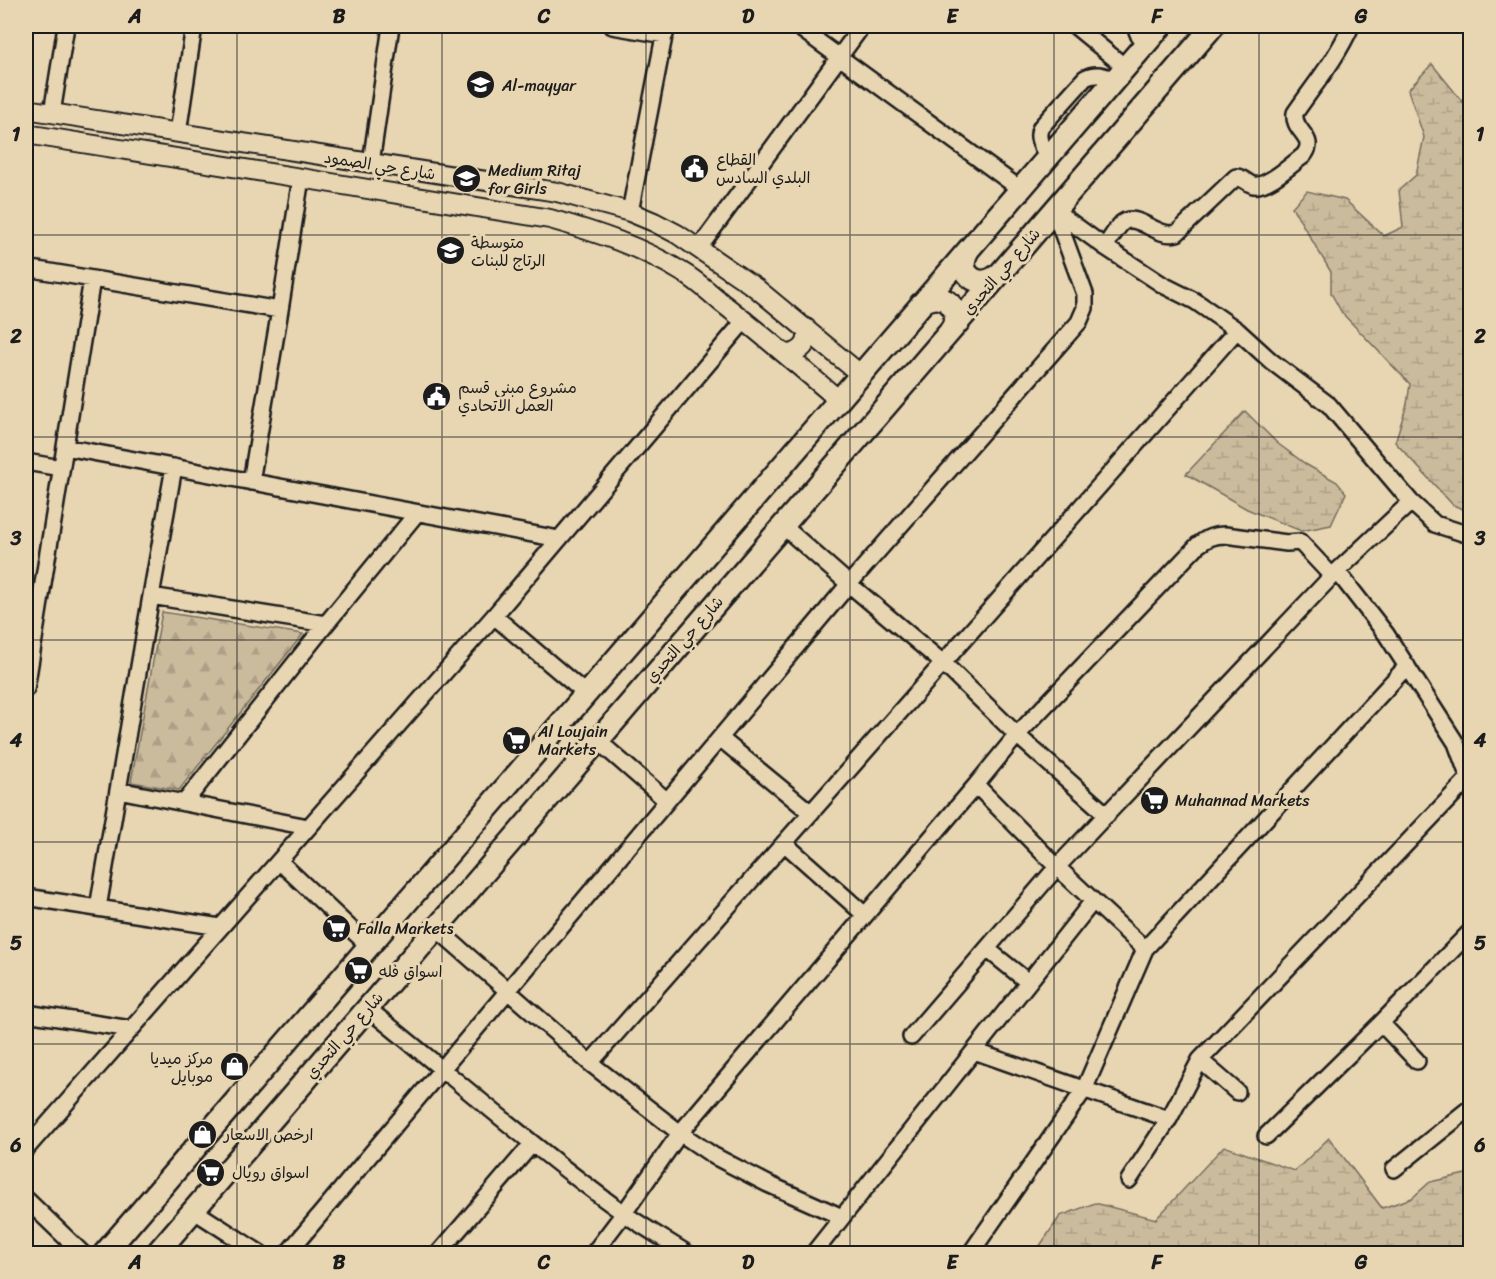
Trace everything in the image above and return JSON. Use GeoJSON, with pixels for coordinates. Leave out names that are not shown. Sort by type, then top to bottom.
{"type":"FeatureCollection","features":[{"type":"Feature","properties":{"kind":"main road"},"geometry":{"type":"LineString","coordinates":[[104,1254],[1161,26]]}},
{"type":"Feature","properties":{"kind":"main road","name":"شارع حي التحدي"},"geometry":{"type":"LineString","coordinates":[[156,1254],[1213,26]]}},
{"type":"Feature","properties":{"kind":"main road"},"geometry":{"type":"LineString","coordinates":[[969,249],[964,259],[968,275],[983,282],[998,275]]}},
{"type":"Feature","properties":{"kind":"main road"},"geometry":{"type":"LineString","coordinates":[[921,304],[930,298],[947,301],[954,310],[955,321],[950,331]]}},
{"type":"Feature","properties":{"kind":"street"},"geometry":{"type":"LineString","coordinates":[[52,113],[66,26]]}},
{"type":"Feature","properties":{"kind":"street"},"geometry":{"type":"LineString","coordinates":[[178,133],[194,26]]}},
{"type":"Feature","properties":{"kind":"street"},"geometry":{"type":"LineString","coordinates":[[371,163],[391,26]]}},
{"type":"Feature","properties":{"kind":"street"},"geometry":{"type":"LineString","coordinates":[[612,26],[665,30],[630,212]]}},
{"type":"Feature","properties":{"kind":"street"},"geometry":{"type":"LineString","coordinates":[[797,26],[1020,189]]}},
{"type":"Feature","properties":{"kind":"street"},"geometry":{"type":"LineString","coordinates":[[699,248],[862,26]]}},
{"type":"Feature","properties":{"kind":"street"},"geometry":{"type":"LineString","coordinates":[[1075,26],[1120,73]]}},
{"type":"Feature","properties":{"kind":"street"},"geometry":{"type":"LineString","coordinates":[[1135,26],[1144,45]]}},
{"type":"Feature","properties":{"kind":"street"},"geometry":{"type":"LineString","coordinates":[[1105,247],[1122,223],[1130,220],[1138,221],[1167,235],[1177,233],[1236,177],[1241,177],[1254,185],[1267,183],[1303,156],[1308,150],[1308,142],[1296,124],[1295,113],[1329,67],[1351,26]]}},
{"type":"Feature","properties":{"kind":"street","name":"شارع حي الصمود"},"geometry":{"type":"LineString","coordinates":[[26,109],[557,192],[630,212],[662,226],[699,248],[756,288],[860,374]]}},
{"type":"Feature","properties":{"kind":"street"},"geometry":{"type":"LineString","coordinates":[[26,135],[550,219],[585,229],[652,255],[683,272],[745,320],[839,400]]}},
{"type":"Feature","properties":{"kind":"street"},"geometry":{"type":"LineString","coordinates":[[234,167],[242,159],[244,148],[242,143]]}},
{"type":"Feature","properties":{"kind":"street"},"geometry":{"type":"LineString","coordinates":[[277,174],[275,160],[284,150]]}},
{"type":"Feature","properties":{"kind":"street"},"geometry":{"type":"LineString","coordinates":[[251,482],[301,178]]}},
{"type":"Feature","properties":{"kind":"street"},"geometry":{"type":"LineString","coordinates":[[1054,210],[1105,247],[1163,285],[1195,301],[1237,330],[1271,362],[1329,405],[1411,502],[1435,524],[1470,534]]}},
{"type":"Feature","properties":{"kind":"street"},"geometry":{"type":"LineString","coordinates":[[287,1254],[849,584],[1079,322],[1083,316],[1085,294],[1054,210]]}},
{"type":"Feature","properties":{"kind":"street"},"geometry":{"type":"LineString","coordinates":[[26,268],[280,310]]}},
{"type":"Feature","properties":{"kind":"street"},"geometry":{"type":"LineString","coordinates":[[26,688],[33,596],[61,468],[92,279]]}},
{"type":"Feature","properties":{"kind":"street"},"geometry":{"type":"LineString","coordinates":[[26,1149],[494,616],[745,320]]}},
{"type":"Feature","properties":{"kind":"street"},"geometry":{"type":"LineString","coordinates":[[785,354],[796,353],[805,345],[808,334],[806,328]]}},
{"type":"Feature","properties":{"kind":"street"},"geometry":{"type":"LineString","coordinates":[[590,1062],[1237,330]]}},
{"type":"Feature","properties":{"kind":"street"},"geometry":{"type":"LineString","coordinates":[[64,447],[559,539]]}},
{"type":"Feature","properties":{"kind":"street"},"geometry":{"type":"LineString","coordinates":[[26,462],[61,468]]}},
{"type":"Feature","properties":{"kind":"street"},"geometry":{"type":"LineString","coordinates":[[98,908],[174,467]]}},
{"type":"Feature","properties":{"kind":"street"},"geometry":{"type":"LineString","coordinates":[[911,1037],[1057,867],[1334,573],[1411,502]]}},
{"type":"Feature","properties":{"kind":"street"},"geometry":{"type":"LineString","coordinates":[[184,803],[417,513]]}},
{"type":"Feature","properties":{"kind":"street"},"geometry":{"type":"LineString","coordinates":[[782,525],[942,663],[1017,735],[1107,815]]}},
{"type":"Feature","properties":{"kind":"street"},"geometry":{"type":"LineString","coordinates":[[593,1254],[680,1133],[1017,735],[1198,545],[1218,535],[1287,543],[1298,541],[1334,573],[1386,634],[1456,743],[1466,754],[1470,779],[1200,1060],[1169,1119],[1129,1180]]}},
{"type":"Feature","properties":{"kind":"street"},"geometry":{"type":"LineString","coordinates":[[150,596],[326,624]]}},
{"type":"Feature","properties":{"kind":"street"},"geometry":{"type":"LineString","coordinates":[[494,616],[586,694]]}},
{"type":"Feature","properties":{"kind":"street"},"geometry":{"type":"LineString","coordinates":[[970,1254],[1084,1090],[1145,949],[1407,666]]}},
{"type":"Feature","properties":{"kind":"street"},"geometry":{"type":"LineString","coordinates":[[720,738],[811,813]]}},
{"type":"Feature","properties":{"kind":"street"},"geometry":{"type":"LineString","coordinates":[[597,740],[667,801]]}},
{"type":"Feature","properties":{"kind":"street"},"geometry":{"type":"LineString","coordinates":[[976,785],[1057,867],[1145,949]]}},
{"type":"Feature","properties":{"kind":"street"},"geometry":{"type":"LineString","coordinates":[[118,790],[308,827]]}},
{"type":"Feature","properties":{"kind":"street"},"geometry":{"type":"LineString","coordinates":[[784,843],[865,915]]}},
{"type":"Feature","properties":{"kind":"street"},"geometry":{"type":"LineString","coordinates":[[279,861],[369,946]]}},
{"type":"Feature","properties":{"kind":"street"},"geometry":{"type":"LineString","coordinates":[[26,897],[220,927]]}},
{"type":"Feature","properties":{"kind":"street"},"geometry":{"type":"LineString","coordinates":[[813,1254],[1093,900]]}},
{"type":"Feature","properties":{"kind":"street"},"geometry":{"type":"LineString","coordinates":[[436,928],[590,1062],[680,1133],[714,1156],[768,1184],[842,1217]]}},
{"type":"Feature","properties":{"kind":"street"},"geometry":{"type":"LineString","coordinates":[[1266,1136],[1470,932]]}},
{"type":"Feature","properties":{"kind":"street"},"geometry":{"type":"LineString","coordinates":[[987,948],[1028,982]]}},
{"type":"Feature","properties":{"kind":"street"},"geometry":{"type":"LineString","coordinates":[[367,1008],[532,1144],[624,1213],[688,1254]]}},
{"type":"Feature","properties":{"kind":"street"},"geometry":{"type":"LineString","coordinates":[[26,1013],[131,1029]]}},
{"type":"Feature","properties":{"kind":"street"},"geometry":{"type":"LineString","coordinates":[[1381,1023],[1417,1061]]}},
{"type":"Feature","properties":{"kind":"street"},"geometry":{"type":"LineString","coordinates":[[974,1051],[1169,1119]]}},
{"type":"Feature","properties":{"kind":"street"},"geometry":{"type":"LineString","coordinates":[[1200,1060],[1237,1092]]}},
{"type":"Feature","properties":{"kind":"street"},"geometry":{"type":"LineString","coordinates":[[1394,1169],[1470,1108]]}},
{"type":"Feature","properties":{"kind":"street"},"geometry":{"type":"LineString","coordinates":[[438,1254],[532,1144]]}},
{"type":"Feature","properties":{"kind":"street"},"geometry":{"type":"LineString","coordinates":[[26,1199],[83,1254]]}},
{"type":"Feature","properties":{"kind":"street"},"geometry":{"type":"LineString","coordinates":[[193,1210],[261,1254]]}},
{"type":"Feature","properties":{"kind":"green space"},"geometry":{"type":"Polygon","coordinates":[[[1432,64],[1470,111],[1470,512],[1453,505],[1395,442],[1407,404],[1410,384],[1342,313],[1331,293],[1331,272],[1292,207],[1307,191],[1345,200],[1384,236],[1403,227],[1399,190],[1416,175],[1424,137],[1408,90],[1432,64]]]}},
{"type":"Feature","properties":{"kind":"green space"},"geometry":{"type":"Polygon","coordinates":[[[1245,411],[1277,443],[1307,465],[1337,482],[1346,493],[1331,525],[1301,531],[1247,509],[1186,474],[1245,411]]]}},
{"type":"Feature","properties":{"kind":"green space"},"geometry":{"type":"Polygon","coordinates":[[[162,612],[303,634],[179,790],[131,782],[162,612]]]}},
{"type":"Feature","properties":{"kind":"green space"},"geometry":{"type":"Polygon","coordinates":[[[1329,1138],[1382,1208],[1412,1198],[1430,1182],[1470,1173],[1470,1253],[1035,1253],[1060,1216],[1095,1203],[1156,1219],[1224,1146],[1295,1171],[1329,1138]]]}},
{"type":"Feature","properties":{"kind":"place","name":"Al-mayyar"},"geometry":{"type":"Point","coordinates":[481,85]}},
{"type":"Feature","properties":{"kind":"place","name":"القطاع البلدي السادس"},"geometry":{"type":"Point","coordinates":[695,168]}},
{"type":"Feature","properties":{"kind":"place","name":"Medium Ritaj for Girls"},"geometry":{"type":"Point","coordinates":[467,179]}},
{"type":"Feature","properties":{"kind":"place","name":"متوسطة الرتاج للبنات"},"geometry":{"type":"Point","coordinates":[450,251]}},
{"type":"Feature","properties":{"kind":"place","name":"مشروع مبنى قسم العمل الاتحادي"},"geometry":{"type":"Point","coordinates":[437,396]}},
{"type":"Feature","properties":{"kind":"place","name":"Al Loujain Markets"},"geometry":{"type":"Point","coordinates":[517,740]}},
{"type":"Feature","properties":{"kind":"place","name":"Muhannad Markets"},"geometry":{"type":"Point","coordinates":[1154,800]}},
{"type":"Feature","properties":{"kind":"place","name":"Falla Markets"},"geometry":{"type":"Point","coordinates":[336,928]}},
{"type":"Feature","properties":{"kind":"place","name":"اسواق فله"},"geometry":{"type":"Point","coordinates":[358,971]}},
{"type":"Feature","properties":{"kind":"place","name":"مركز ميديا موبايل"},"geometry":{"type":"Point","coordinates":[234,1067]}},
{"type":"Feature","properties":{"kind":"place","name":"ارخص الاسعار"},"geometry":{"type":"Point","coordinates":[203,1134]}},
{"type":"Feature","properties":{"kind":"place","name":"اسواق رويال"},"geometry":{"type":"Point","coordinates":[211,1172]}}]}
